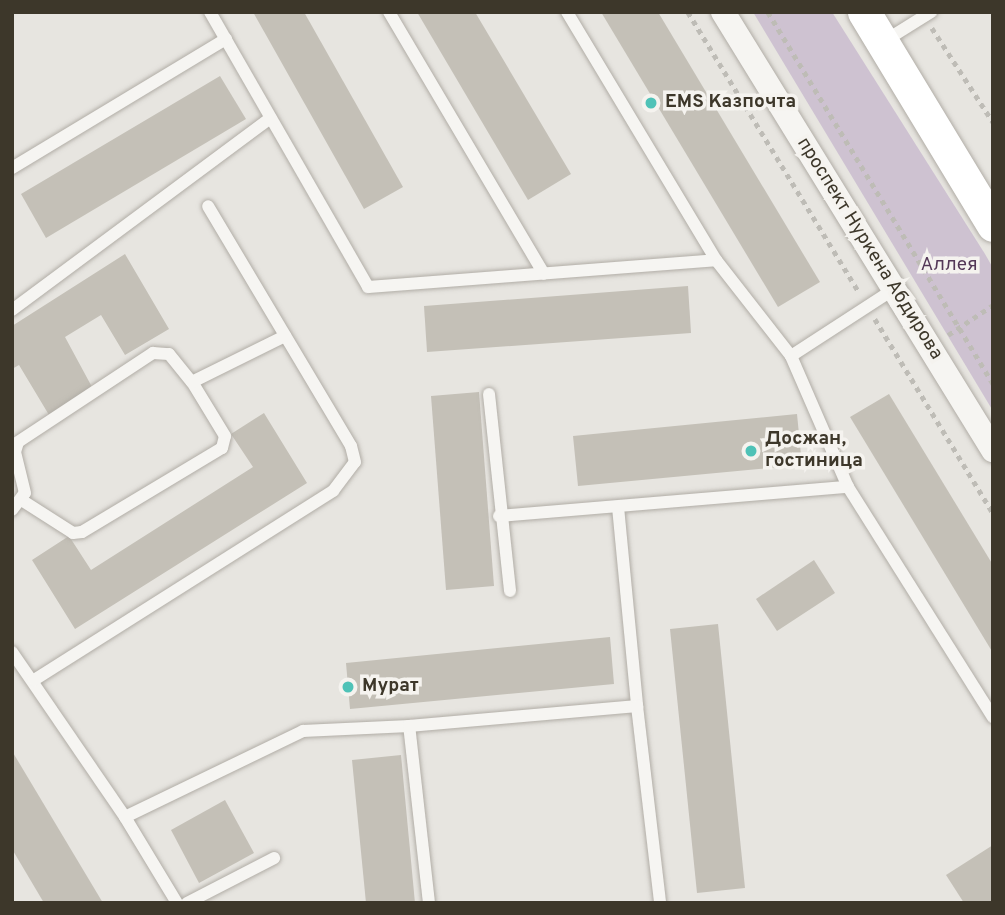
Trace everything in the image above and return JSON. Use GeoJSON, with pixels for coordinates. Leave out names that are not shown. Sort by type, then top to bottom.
{"type":"FeatureCollection","features":[{"type":"Feature","properties":{"kind":"main road"},"geometry":{"type":"LineString","coordinates":[[864,12],[993,225]]}},
{"type":"Feature","properties":{"kind":"street","name":"проспект Нуркена Абдирова"},"geometry":{"type":"LineString","coordinates":[[723,12],[993,450]]}},
{"type":"Feature","properties":{"kind":"lane"},"geometry":{"type":"LineString","coordinates":[[210,12],[368,287],[716,260]]}},
{"type":"Feature","properties":{"kind":"lane"},"geometry":{"type":"LineString","coordinates":[[389,12],[544,274]]}},
{"type":"Feature","properties":{"kind":"lane"},"geometry":{"type":"LineString","coordinates":[[568,12],[716,260],[791,356],[848,487],[993,717]]}},
{"type":"Feature","properties":{"kind":"lane"},"geometry":{"type":"LineString","coordinates":[[882,42],[928,14]]}},
{"type":"Feature","properties":{"kind":"lane"},"geometry":{"type":"LineString","coordinates":[[12,168],[226,39]]}},
{"type":"Feature","properties":{"kind":"lane"},"geometry":{"type":"LineString","coordinates":[[12,310],[271,118]]}},
{"type":"Feature","properties":{"kind":"lane"},"geometry":{"type":"LineString","coordinates":[[34,680],[333,491],[355,462],[351,446],[208,206]]}},
{"type":"Feature","properties":{"kind":"lane"},"geometry":{"type":"LineString","coordinates":[[791,356],[894,289]]}},
{"type":"Feature","properties":{"kind":"lane"},"geometry":{"type":"LineString","coordinates":[[192,382],[285,336]]}},
{"type":"Feature","properties":{"kind":"lane"},"geometry":{"type":"LineString","coordinates":[[153,353],[169,354],[192,382],[225,436],[222,448],[82,532],[73,533],[23,501],[15,452],[18,442],[153,353]]}},
{"type":"Feature","properties":{"kind":"lane"},"geometry":{"type":"LineString","coordinates":[[489,394],[499,516],[510,591]]}},
{"type":"Feature","properties":{"kind":"lane"},"geometry":{"type":"LineString","coordinates":[[499,516],[848,487]]}},
{"type":"Feature","properties":{"kind":"lane"},"geometry":{"type":"LineString","coordinates":[[12,510],[23,501]]}},
{"type":"Feature","properties":{"kind":"lane"},"geometry":{"type":"LineString","coordinates":[[618,507],[660,903]]}},
{"type":"Feature","properties":{"kind":"lane"},"geometry":{"type":"LineString","coordinates":[[12,652],[34,680],[125,817],[177,903]]}},
{"type":"Feature","properties":{"kind":"lane"},"geometry":{"type":"LineString","coordinates":[[125,817],[303,731],[409,726],[637,706]]}},
{"type":"Feature","properties":{"kind":"lane"},"geometry":{"type":"LineString","coordinates":[[409,726],[429,903]]}},
{"type":"Feature","properties":{"kind":"lane"},"geometry":{"type":"LineString","coordinates":[[187,903],[274,858]]}},
{"type":"Feature","properties":{"kind":"path"},"geometry":{"type":"LineString","coordinates":[[688,12],[993,513]]}},
{"type":"Feature","properties":{"kind":"path"},"geometry":{"type":"LineString","coordinates":[[768,12],[993,384]]}},
{"type":"Feature","properties":{"kind":"path"},"geometry":{"type":"LineString","coordinates":[[928,14],[993,122]]}},
{"type":"Feature","properties":{"kind":"path"},"geometry":{"type":"LineString","coordinates":[[930,347],[993,305]]}},
{"type":"Feature","properties":{"kind":"green space","name":"Аллея"},"geometry":{"type":"Polygon","coordinates":[[[753,12],[832,12],[985,254],[993,268],[993,411],[753,12]]]}},
{"type":"Feature","properties":{"kind":"building"},"geometry":{"type":"Polygon","coordinates":[[[253,12],[304,12],[403,187],[364,209],[253,12]]]}},
{"type":"Feature","properties":{"kind":"building"},"geometry":{"type":"Polygon","coordinates":[[[417,12],[475,12],[571,174],[528,200],[417,12]]]}},
{"type":"Feature","properties":{"kind":"building"},"geometry":{"type":"Polygon","coordinates":[[[601,12],[658,12],[820,282],[778,307],[601,12]]]}},
{"type":"Feature","properties":{"kind":"building"},"geometry":{"type":"Polygon","coordinates":[[[220,76],[246,119],[46,238],[21,194],[220,76]]]}},
{"type":"Feature","properties":{"kind":"building"},"geometry":{"type":"Polygon","coordinates":[[[125,254],[169,329],[125,355],[101,315],[65,337],[92,387],[49,415],[19,365],[12,369],[12,326],[125,254]]]}},
{"type":"Feature","properties":{"kind":"building"},"geometry":{"type":"Polygon","coordinates":[[[688,286],[691,333],[427,352],[424,306],[688,286]]]}},
{"type":"Feature","properties":{"kind":"building"},"geometry":{"type":"Polygon","coordinates":[[[479,392],[494,586],[446,590],[431,396],[479,392]]]}},
{"type":"Feature","properties":{"kind":"building"},"geometry":{"type":"Polygon","coordinates":[[[889,394],[993,565],[993,653],[850,417],[889,394]]]}},
{"type":"Feature","properties":{"kind":"building"},"geometry":{"type":"Polygon","coordinates":[[[264,413],[307,483],[75,629],[32,560],[69,536],[91,570],[253,467],[231,434],[264,413]]]}},
{"type":"Feature","properties":{"kind":"building"},"geometry":{"type":"Polygon","coordinates":[[[797,414],[802,465],[578,486],[573,436],[797,414]]]}},
{"type":"Feature","properties":{"kind":"building"},"geometry":{"type":"Polygon","coordinates":[[[814,560],[835,593],[777,631],[756,599],[814,560]]]}},
{"type":"Feature","properties":{"kind":"building"},"geometry":{"type":"Polygon","coordinates":[[[718,624],[745,888],[697,893],[670,629],[718,624]]]}},
{"type":"Feature","properties":{"kind":"building"},"geometry":{"type":"Polygon","coordinates":[[[610,637],[614,684],[350,709],[346,663],[610,637]]]}},
{"type":"Feature","properties":{"kind":"building"},"geometry":{"type":"Polygon","coordinates":[[[12,751],[103,903],[44,903],[12,849],[12,751]]]}},
{"type":"Feature","properties":{"kind":"building"},"geometry":{"type":"Polygon","coordinates":[[[401,755],[415,903],[366,903],[352,760],[401,755]]]}},
{"type":"Feature","properties":{"kind":"building"},"geometry":{"type":"Polygon","coordinates":[[[225,800],[254,853],[199,883],[171,830],[225,800]]]}},
{"type":"Feature","properties":{"kind":"building"},"geometry":{"type":"Polygon","coordinates":[[[993,845],[993,903],[964,903],[946,875],[993,845]]]}},
{"type":"Feature","properties":{"kind":"place","name":"EMS Казпочта"},"geometry":{"type":"Point","coordinates":[651,103]}},
{"type":"Feature","properties":{"kind":"place","name":"Досжан, гостиница"},"geometry":{"type":"Point","coordinates":[751,451]}},
{"type":"Feature","properties":{"kind":"place","name":"Мурат"},"geometry":{"type":"Point","coordinates":[348,687]}}]}
